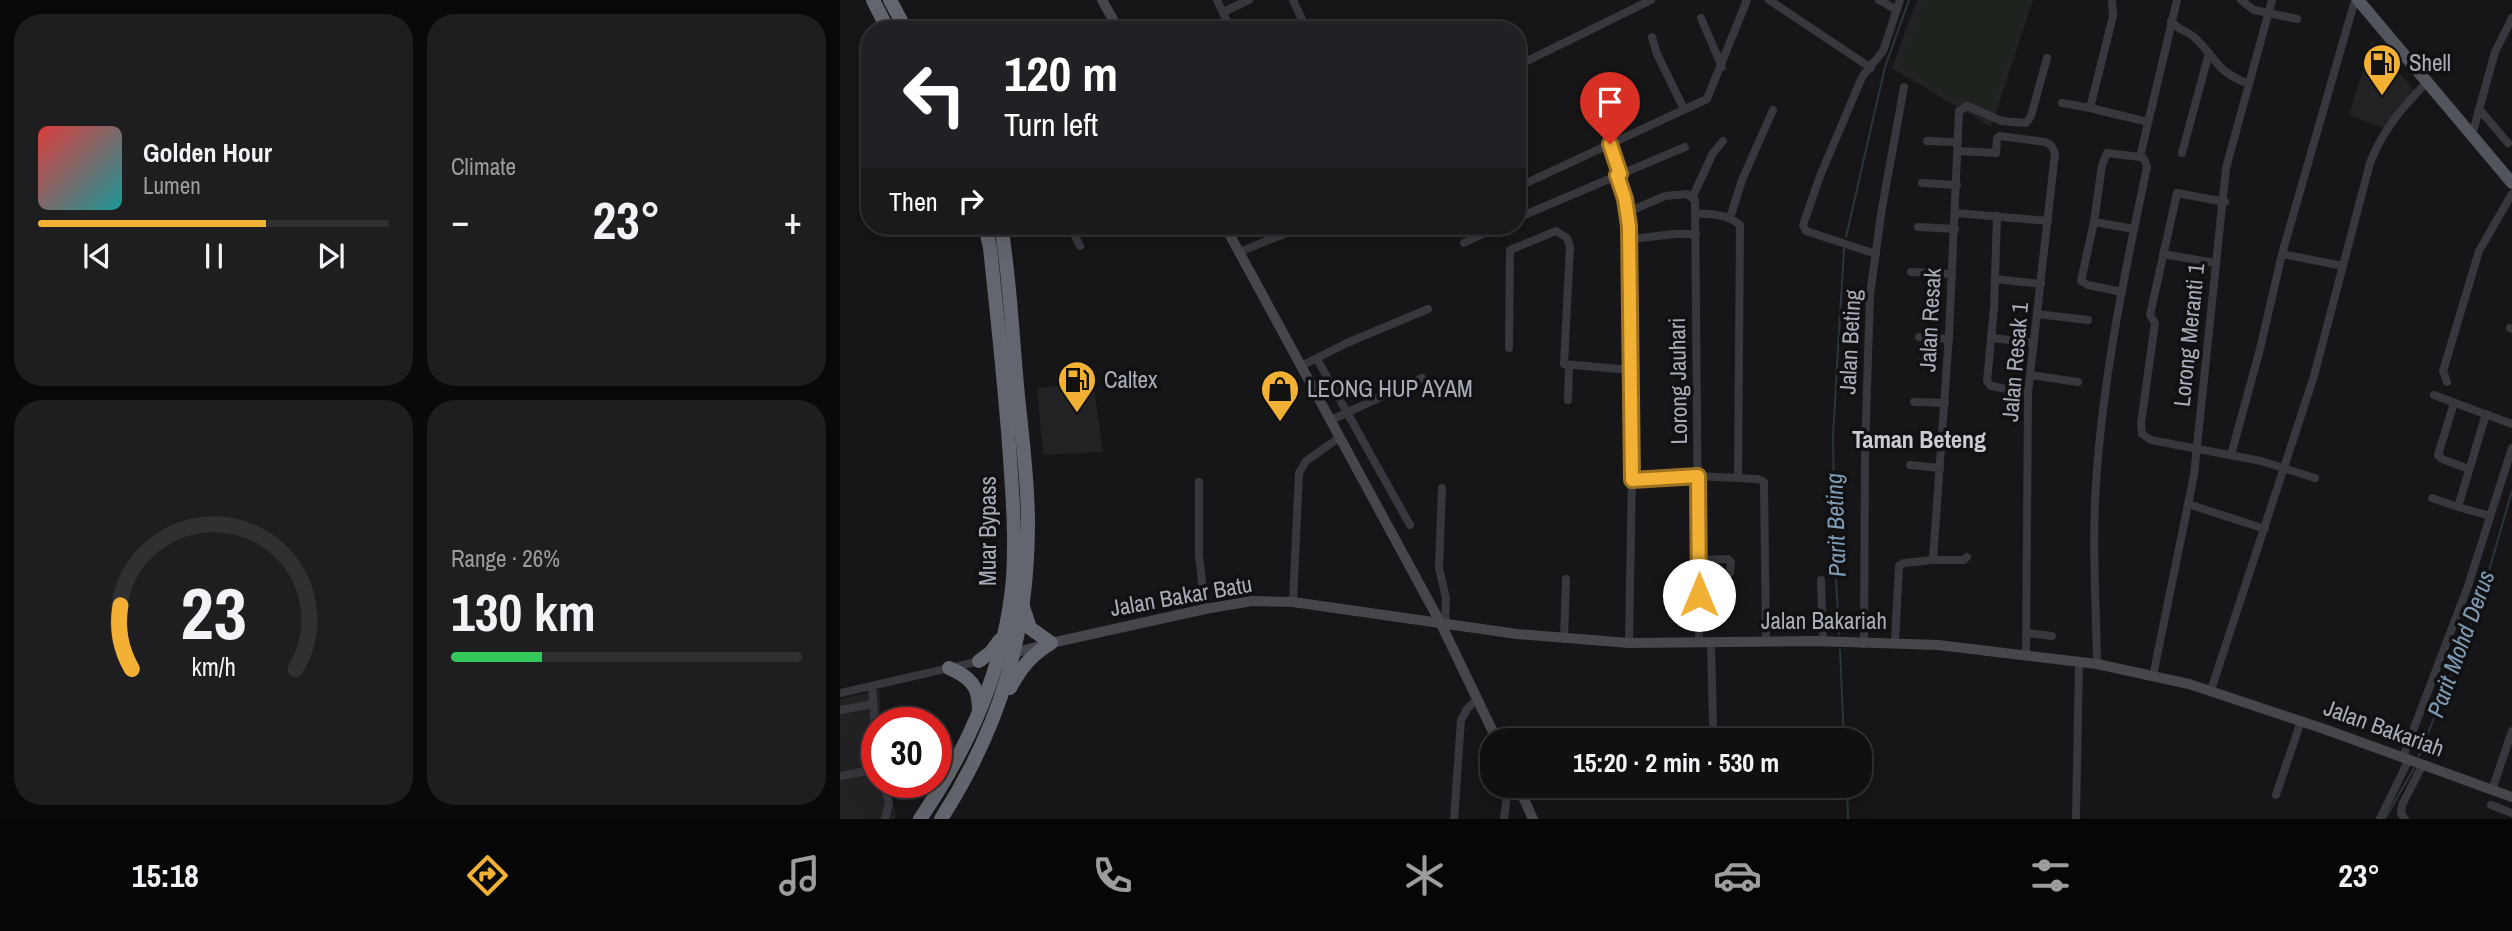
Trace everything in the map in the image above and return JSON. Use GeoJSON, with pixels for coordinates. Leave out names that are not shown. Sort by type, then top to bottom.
{"type":"FeatureCollection","features":[{"type":"Feature","properties":{"kind":"highway"},"geometry":{"type":"LineString","coordinates":[[873,0],[884,21]]}},
{"type":"Feature","properties":{"kind":"highway"},"geometry":{"type":"LineString","coordinates":[[890,0],[901,21]]}},
{"type":"Feature","properties":{"kind":"highway","name":"Muar Bypass"},"geometry":{"type":"LineString","coordinates":[[920,819],[966,742],[988,690],[998,657],[1013,579],[1015,526],[1004,379],[987,235]]}},
{"type":"Feature","properties":{"kind":"highway","name":"Muar Bypass"},"geometry":{"type":"LineString","coordinates":[[941,819],[981,750],[998,710],[1014,653],[1023,606],[1027,556],[1027,490],[1002,235]]}},
{"type":"Feature","properties":{"kind":"highway"},"geometry":{"type":"LineString","coordinates":[[998,710],[1026,662],[1051,643],[1030,628],[1023,606]]}},
{"type":"Feature","properties":{"kind":"highway"},"geometry":{"type":"LineString","coordinates":[[979,661],[997,644],[1004,630]]}},
{"type":"Feature","properties":{"kind":"highway"},"geometry":{"type":"LineString","coordinates":[[949,668],[973,682],[979,694],[979,710]]}},
{"type":"Feature","properties":{"kind":"main road"},"geometry":{"type":"LineString","coordinates":[[1102,0],[1113,21]]}},
{"type":"Feature","properties":{"kind":"main road"},"geometry":{"type":"LineString","coordinates":[[2356,0],[2512,183]]}},
{"type":"Feature","properties":{"kind":"main road"},"geometry":{"type":"LineString","coordinates":[[1230,235],[1443,623],[1491,728]]}},
{"type":"Feature","properties":{"kind":"main road","name":"Jalan Bakar Batu"},"geometry":{"type":"LineString","coordinates":[[998,657],[1243,602],[1293,602],[1443,623]]}},
{"type":"Feature","properties":{"kind":"main road","name":"Jalan Bakariah"},"geometry":{"type":"LineString","coordinates":[[1443,623],[1564,639],[1629,643],[1895,642],[2097,664],[2211,690],[2512,797]]}},
{"type":"Feature","properties":{"kind":"main road"},"geometry":{"type":"LineString","coordinates":[[1523,798],[1533,819]]}},
{"type":"Feature","properties":{"kind":"street"},"geometry":{"type":"LineString","coordinates":[[1217,0],[1227,21]]}},
{"type":"Feature","properties":{"kind":"street"},"geometry":{"type":"LineString","coordinates":[[1223,12],[1250,0]]}},
{"type":"Feature","properties":{"kind":"street"},"geometry":{"type":"LineString","coordinates":[[1293,0],[1303,21]]}},
{"type":"Feature","properties":{"kind":"street"},"geometry":{"type":"LineString","coordinates":[[1526,62],[1651,0]]}},
{"type":"Feature","properties":{"kind":"street"},"geometry":{"type":"LineString","coordinates":[[1526,183],[1707,99],[1747,0]]}},
{"type":"Feature","properties":{"kind":"street"},"geometry":{"type":"LineString","coordinates":[[1769,0],[1871,68]]}},
{"type":"Feature","properties":{"kind":"street"},"geometry":{"type":"LineString","coordinates":[[1879,0],[1897,10]]}},
{"type":"Feature","properties":{"kind":"street"},"geometry":{"type":"LineString","coordinates":[[1876,254],[1806,232],[1803,227],[1821,176],[1863,77],[1883,51],[1900,0]]}},
{"type":"Feature","properties":{"kind":"street"},"geometry":{"type":"LineString","coordinates":[[2090,108],[2113,16],[2112,0]]}},
{"type":"Feature","properties":{"kind":"street"},"geometry":{"type":"LineString","coordinates":[[2140,157],[2177,0]]}},
{"type":"Feature","properties":{"kind":"street"},"geometry":{"type":"LineString","coordinates":[[2241,0],[2254,10],[2297,19]]}},
{"type":"Feature","properties":{"kind":"street","name":"Lorong Meranti 1"},"geometry":{"type":"LineString","coordinates":[[2153,676],[2188,504],[2196,450],[2227,168],[2272,0]]}},
{"type":"Feature","properties":{"kind":"street"},"geometry":{"type":"LineString","coordinates":[[2231,455],[2282,254],[2356,0]]}},
{"type":"Feature","properties":{"kind":"street"},"geometry":{"type":"LineString","coordinates":[[1701,18],[1722,67]]}},
{"type":"Feature","properties":{"kind":"street"},"geometry":{"type":"LineString","coordinates":[[2472,135],[2496,52],[2512,18]]}},
{"type":"Feature","properties":{"kind":"street"},"geometry":{"type":"LineString","coordinates":[[2171,21],[2179,30],[2191,34],[2222,71],[2249,84]]}},
{"type":"Feature","properties":{"kind":"street"},"geometry":{"type":"LineString","coordinates":[[1652,37],[1657,54],[1684,109]]}},
{"type":"Feature","properties":{"kind":"street"},"geometry":{"type":"LineString","coordinates":[[2182,153],[2209,53]]}},
{"type":"Feature","properties":{"kind":"street","name":"Jalan Resak"},"geometry":{"type":"LineString","coordinates":[[1933,560],[1949,339],[1959,111],[1963,107],[1970,107],[2001,121],[2026,123],[2031,116],[2047,58]]}},
{"type":"Feature","properties":{"kind":"street"},"geometry":{"type":"LineString","coordinates":[[2211,690],[2315,376],[2370,163],[2380,138],[2391,121],[2427,82]]}},
{"type":"Feature","properties":{"kind":"street","name":"Jalan Beting"},"geometry":{"type":"LineString","coordinates":[[1864,644],[1866,399],[1870,294],[1904,88]]}},
{"type":"Feature","properties":{"kind":"street"},"geometry":{"type":"LineString","coordinates":[[2062,103],[2148,122]]}},
{"type":"Feature","properties":{"kind":"street"},"geometry":{"type":"LineString","coordinates":[[2479,109],[2508,143]]}},
{"type":"Feature","properties":{"kind":"street"},"geometry":{"type":"LineString","coordinates":[[1730,218],[1742,180],[1773,110]]}},
{"type":"Feature","properties":{"kind":"street","name":"Jalan Resak 1"},"geometry":{"type":"LineString","coordinates":[[1958,146],[1996,153],[1997,138],[2000,136],[2045,142],[2051,145],[2055,153],[2028,393],[2026,656]]}},
{"type":"Feature","properties":{"kind":"street"},"geometry":{"type":"LineString","coordinates":[[1628,212],[1665,196],[1688,194],[1694,200],[1713,153],[1723,141]]}},
{"type":"Feature","properties":{"kind":"street"},"geometry":{"type":"LineString","coordinates":[[1927,141],[1958,146]]}},
{"type":"Feature","properties":{"kind":"street"},"geometry":{"type":"LineString","coordinates":[[1610,144],[1628,212],[1630,239],[1632,480],[1629,643]]}},
{"type":"Feature","properties":{"kind":"street"},"geometry":{"type":"LineString","coordinates":[[1526,214],[1685,147]]}},
{"type":"Feature","properties":{"kind":"street"},"geometry":{"type":"LineString","coordinates":[[2097,664],[2096,484],[2105,394],[2147,167],[2144,159],[2140,157],[2107,153],[2104,156],[2094,222],[2081,281],[2122,292]]}},
{"type":"Feature","properties":{"kind":"street"},"geometry":{"type":"LineString","coordinates":[[1922,183],[1957,186]]}},
{"type":"Feature","properties":{"kind":"street"},"geometry":{"type":"LineString","coordinates":[[2225,202],[2177,193],[2150,313],[2155,323],[2140,429],[2142,434],[2151,440],[2231,455],[2315,478]]}},
{"type":"Feature","properties":{"kind":"street"},"geometry":{"type":"LineString","coordinates":[[2447,382],[2443,371],[2479,251],[2512,194]]}},
{"type":"Feature","properties":{"kind":"street","name":"Lorong Jauhari"},"geometry":{"type":"LineString","coordinates":[[1694,200],[1699,560],[1713,724]]}},
{"type":"Feature","properties":{"kind":"street"},"geometry":{"type":"LineString","coordinates":[[1696,214],[1709,213],[1730,218],[1740,225],[1738,478]]}},
{"type":"Feature","properties":{"kind":"street"},"geometry":{"type":"LineString","coordinates":[[1956,213],[2048,221]]}},
{"type":"Feature","properties":{"kind":"street"},"geometry":{"type":"LineString","coordinates":[[1997,216],[1992,338],[1987,384],[2028,393]]}},
{"type":"Feature","properties":{"kind":"street"},"geometry":{"type":"LineString","coordinates":[[2094,222],[2134,229]]}},
{"type":"Feature","properties":{"kind":"street"},"geometry":{"type":"LineString","coordinates":[[1918,227],[1955,229]]}},
{"type":"Feature","properties":{"kind":"street"},"geometry":{"type":"LineString","coordinates":[[1509,348],[1510,250],[1556,231],[1564,234],[1570,242],[1566,365],[1568,400]]}},
{"type":"Feature","properties":{"kind":"street"},"geometry":{"type":"LineString","coordinates":[[1630,239],[1675,233],[1696,234]]}},
{"type":"Feature","properties":{"kind":"street"},"geometry":{"type":"LineString","coordinates":[[1074,235],[1080,246]]}},
{"type":"Feature","properties":{"kind":"street"},"geometry":{"type":"LineString","coordinates":[[1239,252],[1282,235]]}},
{"type":"Feature","properties":{"kind":"street"},"geometry":{"type":"LineString","coordinates":[[1464,243],[1481,235]]}},
{"type":"Feature","properties":{"kind":"street"},"geometry":{"type":"LineString","coordinates":[[2163,254],[2215,263]]}},
{"type":"Feature","properties":{"kind":"street"},"geometry":{"type":"LineString","coordinates":[[2282,254],[2343,266]]}},
{"type":"Feature","properties":{"kind":"street"},"geometry":{"type":"LineString","coordinates":[[1911,272],[1952,274]]}},
{"type":"Feature","properties":{"kind":"street"},"geometry":{"type":"LineString","coordinates":[[1995,279],[2041,284]]}},
{"type":"Feature","properties":{"kind":"street"},"geometry":{"type":"LineString","coordinates":[[1301,366],[1347,343],[1428,309]]}},
{"type":"Feature","properties":{"kind":"street"},"geometry":{"type":"LineString","coordinates":[[2037,314],[2088,320]]}},
{"type":"Feature","properties":{"kind":"street"},"geometry":{"type":"LineString","coordinates":[[1919,337],[1949,339]]}},
{"type":"Feature","properties":{"kind":"street"},"geometry":{"type":"LineString","coordinates":[[1992,338],[2034,343]]}},
{"type":"Feature","properties":{"kind":"street"},"geometry":{"type":"LineString","coordinates":[[1317,359],[1410,525]]}},
{"type":"Feature","properties":{"kind":"street"},"geometry":{"type":"LineString","coordinates":[[1566,365],[1630,370]]}},
{"type":"Feature","properties":{"kind":"street"},"geometry":{"type":"LineString","coordinates":[[2030,375],[2078,382]]}},
{"type":"Feature","properties":{"kind":"street"},"geometry":{"type":"LineString","coordinates":[[1331,420],[1422,378]]}},
{"type":"Feature","properties":{"kind":"street"},"geometry":{"type":"LineString","coordinates":[[2434,395],[2512,424]]}},
{"type":"Feature","properties":{"kind":"street"},"geometry":{"type":"LineString","coordinates":[[1914,401],[1945,402]]}},
{"type":"Feature","properties":{"kind":"street"},"geometry":{"type":"LineString","coordinates":[[2454,402],[2438,455],[2469,469]]}},
{"type":"Feature","properties":{"kind":"street"},"geometry":{"type":"LineString","coordinates":[[2458,507],[2486,414]]}},
{"type":"Feature","properties":{"kind":"street"},"geometry":{"type":"LineString","coordinates":[[1293,602],[1299,473],[1306,461],[1340,437]]}},
{"type":"Feature","properties":{"kind":"street"},"geometry":{"type":"LineString","coordinates":[[2381,819],[2468,586],[2512,448]]}},
{"type":"Feature","properties":{"kind":"street"},"geometry":{"type":"LineString","coordinates":[[1910,466],[1940,468]]}},
{"type":"Feature","properties":{"kind":"street"},"geometry":{"type":"LineString","coordinates":[[1632,480],[1698,476],[1761,479],[1765,484],[1766,642]]}},
{"type":"Feature","properties":{"kind":"street"},"geometry":{"type":"LineString","coordinates":[[1199,482],[1199,555],[1205,609]]}},
{"type":"Feature","properties":{"kind":"street"},"geometry":{"type":"LineString","coordinates":[[1442,488],[1439,568],[1446,598],[1443,623]]}},
{"type":"Feature","properties":{"kind":"street"},"geometry":{"type":"LineString","coordinates":[[2432,498],[2490,516]]}},
{"type":"Feature","properties":{"kind":"street"},"geometry":{"type":"LineString","coordinates":[[1378,508],[1395,500]]}},
{"type":"Feature","properties":{"kind":"street"},"geometry":{"type":"LineString","coordinates":[[2188,504],[2266,528]]}},
{"type":"Feature","properties":{"kind":"street"},"geometry":{"type":"LineString","coordinates":[[1895,642],[1899,566],[1933,560],[1964,560],[1968,557]]}},
{"type":"Feature","properties":{"kind":"street"},"geometry":{"type":"LineString","coordinates":[[1699,560],[1726,558],[1731,562],[1730,573]]}},
{"type":"Feature","properties":{"kind":"street"},"geometry":{"type":"LineString","coordinates":[[1564,639],[1566,579]]}},
{"type":"Feature","properties":{"kind":"street"},"geometry":{"type":"LineString","coordinates":[[1821,580],[1823,642]]}},
{"type":"Feature","properties":{"kind":"street"},"geometry":{"type":"LineString","coordinates":[[2028,633],[2052,636]]}},
{"type":"Feature","properties":{"kind":"street"},"geometry":{"type":"LineString","coordinates":[[840,694],[998,657]]}},
{"type":"Feature","properties":{"kind":"street"},"geometry":{"type":"LineString","coordinates":[[2076,819],[2079,662]]}},
{"type":"Feature","properties":{"kind":"street"},"geometry":{"type":"LineString","coordinates":[[872,686],[873,707]]}},
{"type":"Feature","properties":{"kind":"street"},"geometry":{"type":"LineString","coordinates":[[1454,819],[1461,720],[1477,699]]}},
{"type":"Feature","properties":{"kind":"street"},"geometry":{"type":"LineString","coordinates":[[840,710],[873,704]]}},
{"type":"Feature","properties":{"kind":"street"},"geometry":{"type":"LineString","coordinates":[[2276,795],[2301,721]]}},
{"type":"Feature","properties":{"kind":"street"},"geometry":{"type":"LineString","coordinates":[[2492,790],[2512,731]]}},
{"type":"Feature","properties":{"kind":"street"},"geometry":{"type":"LineString","coordinates":[[2405,819],[2401,809],[2423,764]]}},
{"type":"Feature","properties":{"kind":"street"},"geometry":{"type":"LineString","coordinates":[[840,776],[861,772]]}},
{"type":"Feature","properties":{"kind":"street"},"geometry":{"type":"LineString","coordinates":[[885,819],[887,798]]}},
{"type":"Feature","properties":{"kind":"street"},"geometry":{"type":"LineString","coordinates":[[1504,819],[1507,798]]}},
{"type":"Feature","properties":{"kind":"street"},"geometry":{"type":"LineString","coordinates":[[2491,805],[2512,813]]}},
{"type":"Feature","properties":{"kind":"shaded area"},"geometry":{"type":"Polygon","coordinates":[[[1917,0],[2033,0],[1991,127],[1892,68],[1917,0]]]}},
{"type":"Feature","properties":{"kind":"shaded area"},"geometry":{"type":"Polygon","coordinates":[[[1927,0],[2027,0],[1989,109],[1963,95],[1956,99],[1903,65],[1927,0]]]}},
{"type":"Feature","properties":{"kind":"shaded area"},"geometry":{"type":"Polygon","coordinates":[[[2372,40],[2415,91],[2383,128],[2349,115],[2372,40]]]}},
{"type":"Feature","properties":{"kind":"shaded area"},"geometry":{"type":"Polygon","coordinates":[[[1093,382],[1103,452],[1043,455],[1037,388],[1093,382]]]}},
{"type":"Feature","properties":{"kind":"shaded area"},"geometry":{"type":"Polygon","coordinates":[[[880,690],[880,707],[861,707],[861,798],[892,798],[896,816],[894,819],[840,819],[840,699],[880,690]]]}},
{"type":"Feature","properties":{"kind":"waterway","name":"Parit Beting"},"geometry":{"type":"LineString","coordinates":[[1846,237],[1885,67],[1909,0]]}},
{"type":"Feature","properties":{"kind":"waterway","name":"Parit Beting"},"geometry":{"type":"LineString","coordinates":[[1839,634],[1833,435],[1844,248]]}},
{"type":"Feature","properties":{"kind":"waterway","name":"Parit Mohd Derus"},"geometry":{"type":"LineString","coordinates":[[2419,756],[2481,598],[2512,491]]}},
{"type":"Feature","properties":{"kind":"waterway","name":"Parit Beting"},"geometry":{"type":"LineString","coordinates":[[1840,650],[1843,728]]}},
{"type":"Feature","properties":{"kind":"waterway","name":"Parit Mohd Derus"},"geometry":{"type":"LineString","coordinates":[[2385,819],[2414,768]]}},
{"type":"Feature","properties":{"kind":"waterway","name":"Parit Beting"},"geometry":{"type":"LineString","coordinates":[[1847,798],[1848,819]]}},
{"type":"Feature","properties":{"kind":"place","name":"Shell"},"geometry":{"type":"Point","coordinates":[2382,97]}},
{"type":"Feature","properties":{"kind":"place","name":"Caltex"},"geometry":{"type":"Point","coordinates":[1077,414]}},
{"type":"Feature","properties":{"kind":"place","name":"LEONG HUP AYAM"},"geometry":{"type":"Point","coordinates":[1280,423]}},
{"type":"Feature","properties":{"kind":"district","name":"Taman Beteng"},"geometry":{"type":"Point","coordinates":[1919,440]}},
{"type":"Feature","properties":{"kind":"route"},"geometry":{"type":"LineString","coordinates":[[1610,144],[1628,212],[1630,239],[1632,480],[1698,476],[1699,595]]}}]}
